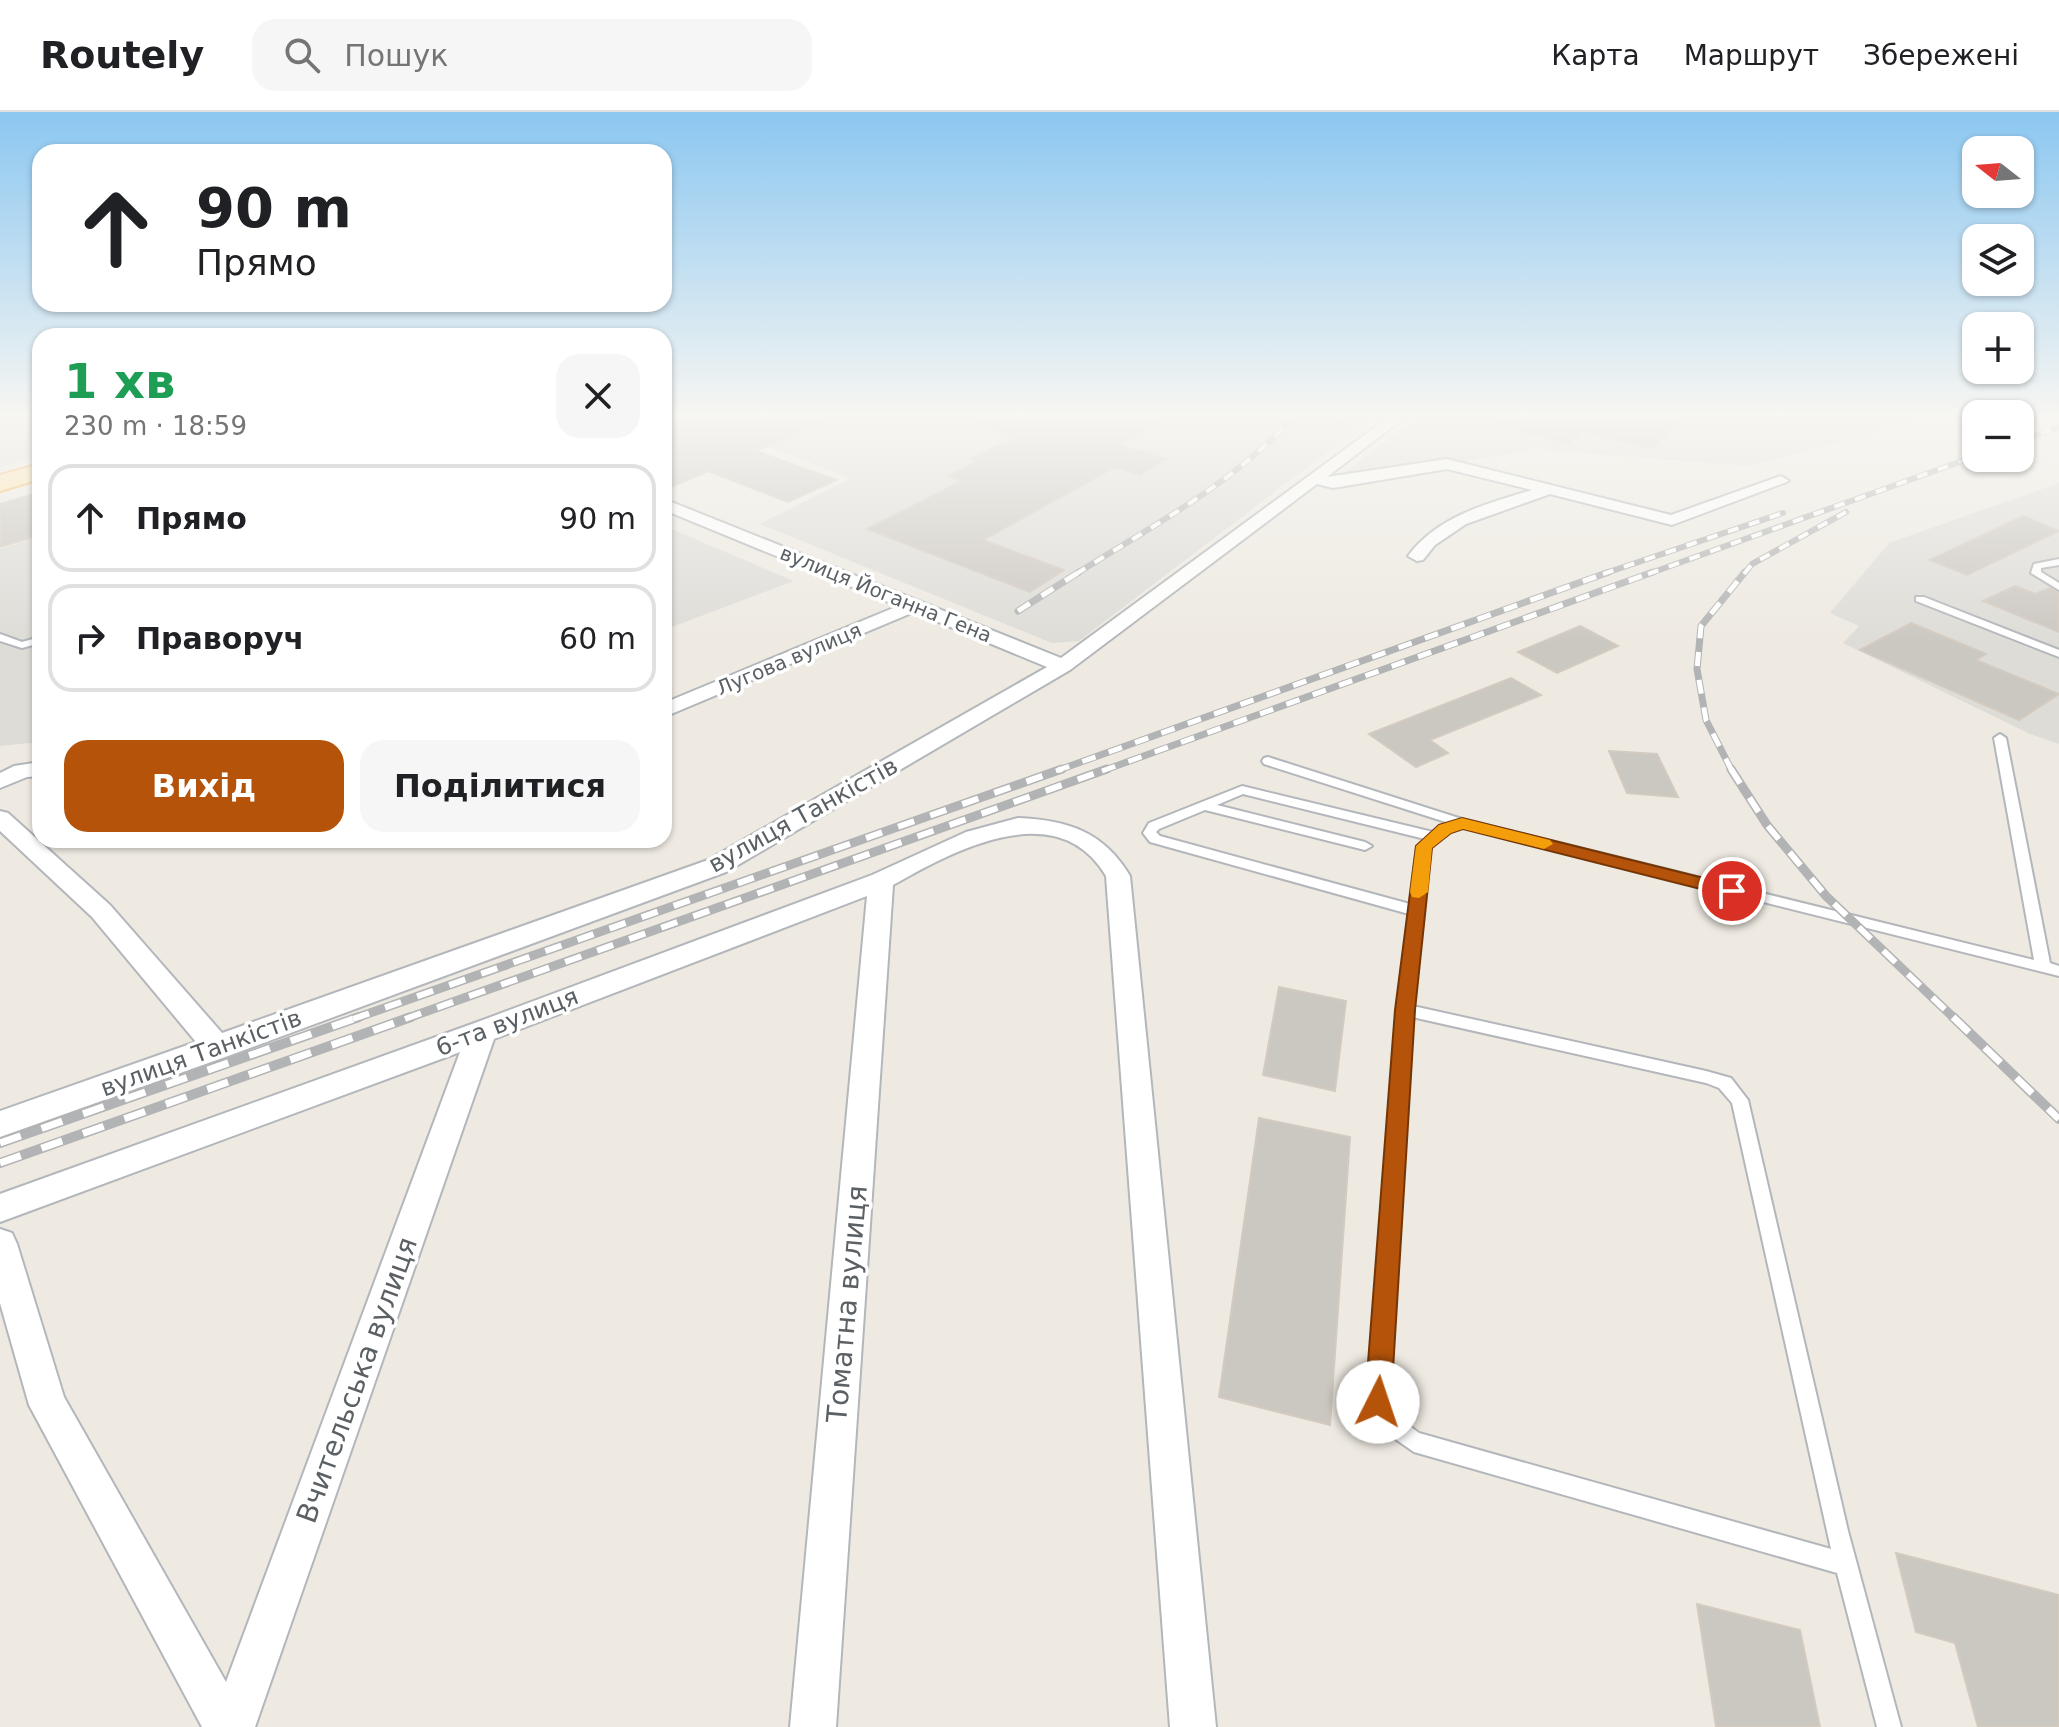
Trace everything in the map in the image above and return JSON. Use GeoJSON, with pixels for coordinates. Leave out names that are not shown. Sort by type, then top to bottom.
{"type":"FeatureCollection","features":[{"type":"Feature","properties":{"kind":"street","name":"вулиця Танкістів"},"geometry":{"type":"LineString","coordinates":[[0,1124],[717,866],[1063,666],[1296,492]]}},
{"type":"Feature","properties":{"kind":"street"},"geometry":{"type":"LineString","coordinates":[[1417,556],[1436,532],[1542,492]]}},
{"type":"Feature","properties":{"kind":"street"},"geometry":{"type":"LineString","coordinates":[[1564,492],[1672,520],[1749,492]]}},
{"type":"Feature","properties":{"kind":"street","name":"вулиця Йоганна Гена"},"geometry":{"type":"LineString","coordinates":[[672,507],[1063,666]]}},
{"type":"Feature","properties":{"kind":"street","name":"Лугова вулиця"},"geometry":{"type":"LineString","coordinates":[[672,708],[913,606]]}},
{"type":"Feature","properties":{"kind":"street"},"geometry":{"type":"LineString","coordinates":[[0,781],[32,770]]}},
{"type":"Feature","properties":{"kind":"street"},"geometry":{"type":"LineString","coordinates":[[0,818],[32,847]]}},
{"type":"Feature","properties":{"kind":"street","name":"6-та вулиця"},"geometry":{"type":"LineString","coordinates":[[0,1208],[482,1032],[881,881],[916,861],[1009,826],[1055,829],[1092,843],[1109,857],[1118,876],[1193,1727]]}},
{"type":"Feature","properties":{"kind":"street"},"geometry":{"type":"LineString","coordinates":[[33,848],[101,911],[218,1048]]}},
{"type":"Feature","properties":{"kind":"street","name":"Томатна вулиця"},"geometry":{"type":"LineString","coordinates":[[813,1727],[881,881]]}},
{"type":"Feature","properties":{"kind":"street","name":"Вчительська вулиця"},"geometry":{"type":"LineString","coordinates":[[229,1727],[482,1032]]}},
{"type":"Feature","properties":{"kind":"street"},"geometry":{"type":"LineString","coordinates":[[0,1244],[48,1405],[229,1727]]}},
{"type":"Feature","properties":{"kind":"lane"},"geometry":{"type":"LineString","coordinates":[[2059,562],[2037,566],[2036,573],[2059,587]]}},
{"type":"Feature","properties":{"kind":"lane"},"geometry":{"type":"LineString","coordinates":[[1920,599],[2059,654]]}},
{"type":"Feature","properties":{"kind":"lane"},"geometry":{"type":"LineString","coordinates":[[0,637],[22,645],[32,642]]}},
{"type":"Feature","properties":{"kind":"lane"},"geometry":{"type":"LineString","coordinates":[[2000,738],[2043,967]]}},
{"type":"Feature","properties":{"kind":"lane"},"geometry":{"type":"LineString","coordinates":[[1268,761],[1462,823],[2059,971]]}},
{"type":"Feature","properties":{"kind":"lane"},"geometry":{"type":"LineString","coordinates":[[1417,911],[1155,839],[1149,833],[1154,826],[1233,791],[1253,790],[1435,837]]}},
{"type":"Feature","properties":{"kind":"lane"},"geometry":{"type":"LineString","coordinates":[[1201,805],[1365,846]]}},
{"type":"Feature","properties":{"kind":"lane"},"geometry":{"type":"LineString","coordinates":[[1462,823],[1445,829],[1424,846],[1405,1010],[1378,1402],[1388,1422],[1414,1442],[1846,1564]]}},
{"type":"Feature","properties":{"kind":"lane"},"geometry":{"type":"LineString","coordinates":[[1405,1010],[1706,1077],[1725,1083],[1740,1100],[1846,1564],[1889,1727]]}},
{"type":"Feature","properties":{"kind":"shaded area"},"geometry":{"type":"Polygon","coordinates":[[[823,492],[1274,492],[1079,641],[1052,643],[760,524],[823,492]]]}},
{"type":"Feature","properties":{"kind":"shaded area"},"geometry":{"type":"Polygon","coordinates":[[[2032,492],[2059,492],[2059,744],[2030,734],[1843,643],[1859,626],[1830,613],[1889,543],[2032,492]]]}},
{"type":"Feature","properties":{"kind":"shaded area"},"geometry":{"type":"Polygon","coordinates":[[[672,529],[794,581],[672,627],[672,529]]]}},
{"type":"Feature","properties":{"kind":"shaded area"},"geometry":{"type":"Polygon","coordinates":[[[32,539],[32,743],[0,746],[0,549],[32,539]]]}},
{"type":"Feature","properties":{"kind":"building"},"geometry":{"type":"Polygon","coordinates":[[[763,492],[809,492],[788,502],[763,492]]]}},
{"type":"Feature","properties":{"kind":"building"},"geometry":{"type":"Polygon","coordinates":[[[940,492],[1069,492],[983,540],[1064,570],[1030,592],[867,529],[940,492]]]}},
{"type":"Feature","properties":{"kind":"building"},"geometry":{"type":"Polygon","coordinates":[[[32,494],[32,537],[0,547],[0,504],[32,494]]]}},
{"type":"Feature","properties":{"kind":"building"},"geometry":{"type":"Polygon","coordinates":[[[2023,516],[2059,531],[1967,575],[1930,560],[2023,516]]]}},
{"type":"Feature","properties":{"kind":"building"},"geometry":{"type":"Polygon","coordinates":[[[2015,586],[2035,594],[2050,588],[2059,593],[2059,632],[1983,601],[2015,586]]]}},
{"type":"Feature","properties":{"kind":"building"},"geometry":{"type":"Polygon","coordinates":[[[1911,623],[1986,654],[1976,660],[2059,694],[2019,720],[1860,650],[1911,623]]]}},
{"type":"Feature","properties":{"kind":"building"},"geometry":{"type":"Polygon","coordinates":[[[1580,626],[1618,646],[1557,673],[1518,652],[1580,626]]]}},
{"type":"Feature","properties":{"kind":"building"},"geometry":{"type":"Polygon","coordinates":[[[1511,678],[1541,695],[1430,740],[1448,753],[1416,767],[1369,734],[1511,678]]]}},
{"type":"Feature","properties":{"kind":"building"},"geometry":{"type":"Polygon","coordinates":[[[1609,751],[1657,754],[1678,797],[1627,793],[1609,751]]]}},
{"type":"Feature","properties":{"kind":"building"},"geometry":{"type":"Polygon","coordinates":[[[1279,987],[1346,1001],[1335,1091],[1263,1075],[1279,987]]]}},
{"type":"Feature","properties":{"kind":"building"},"geometry":{"type":"Polygon","coordinates":[[[1259,1118],[1350,1137],[1330,1425],[1219,1397],[1259,1118]]]}},
{"type":"Feature","properties":{"kind":"building"},"geometry":{"type":"Polygon","coordinates":[[[1896,1553],[2059,1595],[2059,1727],[1978,1727],[1955,1643],[1916,1632],[1896,1553]]]}},
{"type":"Feature","properties":{"kind":"building"},"geometry":{"type":"Polygon","coordinates":[[[1697,1604],[1800,1630],[1820,1727],[1716,1727],[1697,1604]]]}},
{"type":"Feature","properties":{"kind":"railway"},"geometry":{"type":"LineString","coordinates":[[1076,574],[1205,492]]}},
{"type":"Feature","properties":{"kind":"railway"},"geometry":{"type":"LineString","coordinates":[[1648,574],[1875,492]]}},
{"type":"Feature","properties":{"kind":"railway"},"geometry":{"type":"LineString","coordinates":[[1744,574],[1752,564],[1846,512]]}},
{"type":"Feature","properties":{"kind":"railway"},"geometry":{"type":"LineString","coordinates":[[1603,574],[1783,513]]}},
{"type":"Feature","properties":{"kind":"railway"},"geometry":{"type":"LineString","coordinates":[[1018,611],[1079,572]]}},
{"type":"Feature","properties":{"kind":"railway"},"geometry":{"type":"LineString","coordinates":[[1056,771],[1609,572]]}},
{"type":"Feature","properties":{"kind":"railway"},"geometry":{"type":"LineString","coordinates":[[1102,771],[1653,572]]}},
{"type":"Feature","properties":{"kind":"railway"},"geometry":{"type":"LineString","coordinates":[[1732,771],[1706,720],[1697,669],[1701,626],[1745,572]]}},
{"type":"Feature","properties":{"kind":"railway"},"geometry":{"type":"LineString","coordinates":[[353,1019],[1062,769]]}},
{"type":"Feature","properties":{"kind":"railway"},"geometry":{"type":"LineString","coordinates":[[405,1019],[1107,769]]}},
{"type":"Feature","properties":{"kind":"railway"},"geometry":{"type":"LineString","coordinates":[[1731,769],[1767,825],[1826,896],[1955,1019]]}},
{"type":"Feature","properties":{"kind":"railway"},"geometry":{"type":"LineString","coordinates":[[0,1143],[359,1017]]}},
{"type":"Feature","properties":{"kind":"railway"},"geometry":{"type":"LineString","coordinates":[[0,1163],[411,1017]]}},
{"type":"Feature","properties":{"kind":"railway"},"geometry":{"type":"LineString","coordinates":[[1953,1017],[2059,1119]]}},
{"type":"Feature","properties":{"kind":"slow traffic"},"geometry":{"type":"LineString","coordinates":[[1419,892],[1424,846],[1445,829],[1462,823],[1544,844]]}},
{"type":"Feature","properties":{"kind":"route"},"geometry":{"type":"LineString","coordinates":[[1378,1402],[1405,1010],[1424,846],[1445,829],[1462,823],[1732,891]]}}]}
